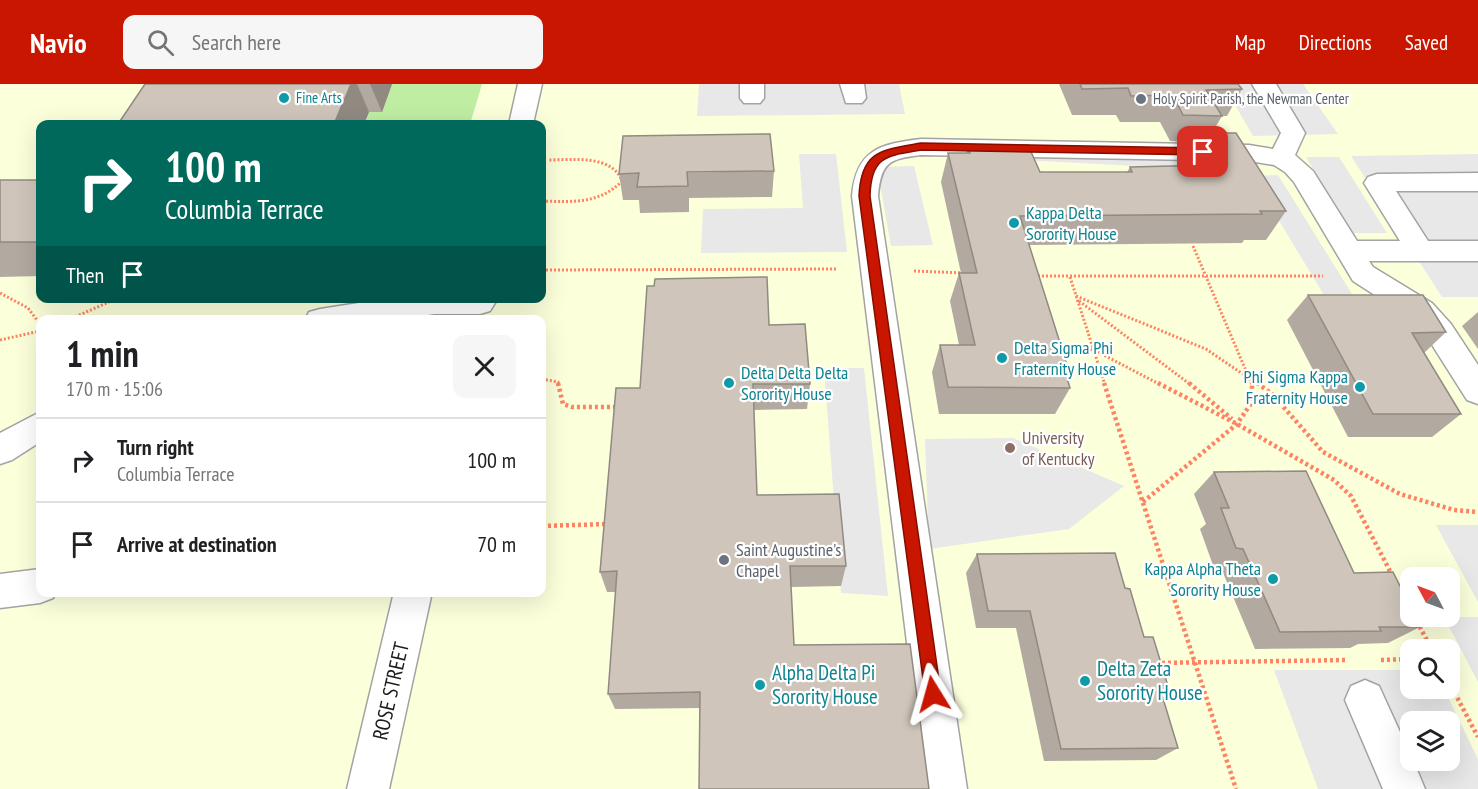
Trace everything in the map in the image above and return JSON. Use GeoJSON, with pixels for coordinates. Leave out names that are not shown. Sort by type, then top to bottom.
{"type":"FeatureCollection","features":[{"type":"Feature","properties":{"kind":"street"},"geometry":{"type":"LineString","coordinates":[[522,120],[530,84]]}},
{"type":"Feature","properties":{"kind":"street"},"geometry":{"type":"LineString","coordinates":[[1264,84],[1293,134],[1281,158]]}},
{"type":"Feature","properties":{"kind":"street"},"geometry":{"type":"LineString","coordinates":[[946,789],[865,196],[865,175],[870,164],[885,153],[921,147],[1249,153],[1281,158],[1304,177],[1356,262],[1422,311],[1440,332],[1478,391]]}},
{"type":"Feature","properties":{"kind":"street"},"geometry":{"type":"LineString","coordinates":[[1420,251],[1377,183],[1478,182]]}},
{"type":"Feature","properties":{"kind":"street"},"geometry":{"type":"LineString","coordinates":[[1356,262],[1420,251],[1478,251]]}},
{"type":"Feature","properties":{"kind":"street"},"geometry":{"type":"LineString","coordinates":[[354,315],[434,303],[479,307]]}},
{"type":"Feature","properties":{"kind":"street"},"geometry":{"type":"LineString","coordinates":[[0,450],[36,428]]}},
{"type":"Feature","properties":{"kind":"street"},"geometry":{"type":"LineString","coordinates":[[0,591],[36,586]]}},
{"type":"Feature","properties":{"kind":"street","name":"ROSE STREET"},"geometry":{"type":"LineString","coordinates":[[368,789],[412,597]]}},
{"type":"Feature","properties":{"kind":"street"},"geometry":{"type":"LineString","coordinates":[[1365,700],[1404,789]]}},
{"type":"Feature","properties":{"kind":"path"},"geometry":{"type":"LineString","coordinates":[[546,201],[596,200],[610,194],[624,179],[618,171],[601,162],[548,160]]}},
{"type":"Feature","properties":{"kind":"path"},"geometry":{"type":"LineString","coordinates":[[1143,502],[1237,424],[1252,402],[1252,381],[1193,246]]}},
{"type":"Feature","properties":{"kind":"path"},"geometry":{"type":"LineString","coordinates":[[1026,275],[1314,277],[1356,262]]}},
{"type":"Feature","properties":{"kind":"path"},"geometry":{"type":"LineString","coordinates":[[546,270],[874,269],[967,273]]}},
{"type":"Feature","properties":{"kind":"path"},"geometry":{"type":"LineString","coordinates":[[1070,277],[1236,789]]}},
{"type":"Feature","properties":{"kind":"path"},"geometry":{"type":"LineString","coordinates":[[0,293],[28,308],[36,319]]}},
{"type":"Feature","properties":{"kind":"path"},"geometry":{"type":"LineString","coordinates":[[1076,298],[1206,349],[1272,394],[1314,439],[1323,452],[1400,494],[1454,510],[1478,512]]}},
{"type":"Feature","properties":{"kind":"path"},"geometry":{"type":"LineString","coordinates":[[1076,298],[1200,391],[1237,424]]}},
{"type":"Feature","properties":{"kind":"path"},"geometry":{"type":"LineString","coordinates":[[79,315],[107,303]]}},
{"type":"Feature","properties":{"kind":"path"},"geometry":{"type":"LineString","coordinates":[[0,340],[36,332]]}},
{"type":"Feature","properties":{"kind":"path"},"geometry":{"type":"LineString","coordinates":[[1055,347],[1094,350],[1237,424],[1334,480],[1351,496],[1394,578]]}},
{"type":"Feature","properties":{"kind":"path"},"geometry":{"type":"LineString","coordinates":[[546,380],[558,382],[563,404],[572,407],[623,406]]}},
{"type":"Feature","properties":{"kind":"path"},"geometry":{"type":"LineString","coordinates":[[546,526],[611,524]]}},
{"type":"Feature","properties":{"kind":"path"},"geometry":{"type":"LineString","coordinates":[[1374,660],[1400,659]]}},
{"type":"Feature","properties":{"kind":"path"},"geometry":{"type":"LineString","coordinates":[[1148,663],[1350,660]]}},
{"type":"Feature","properties":{"kind":"path"},"geometry":{"type":"LineString","coordinates":[[1458,699],[1478,737]]}},
{"type":"Feature","properties":{"kind":"shaded area","name":"University of Kentucky"},"geometry":{"type":"Polygon","coordinates":[[[0,84],[1478,84],[1478,789],[0,789],[0,84]]]}},
{"type":"Feature","properties":{"kind":"shaded area"},"geometry":{"type":"Polygon","coordinates":[[[699,84],[899,84],[905,114],[697,116],[699,84]]]}},
{"type":"Feature","properties":{"kind":"shaded area"},"geometry":{"type":"Polygon","coordinates":[[[1223,84],[1303,84],[1338,134],[1253,136],[1223,84]]]}},
{"type":"Feature","properties":{"kind":"shaded area"},"geometry":{"type":"Polygon","coordinates":[[[1227,150],[1235,171],[983,158],[1227,150]]]}},
{"type":"Feature","properties":{"kind":"shaded area"},"geometry":{"type":"Polygon","coordinates":[[[799,154],[836,154],[847,252],[701,253],[703,209],[803,208],[799,154]]]}},
{"type":"Feature","properties":{"kind":"shaded area"},"geometry":{"type":"Polygon","coordinates":[[[1478,154],[1478,297],[1442,297],[1351,156],[1478,154]]]}},
{"type":"Feature","properties":{"kind":"shaded area"},"geometry":{"type":"Polygon","coordinates":[[[1306,157],[1339,157],[1387,233],[1352,233],[1306,157]]]}},
{"type":"Feature","properties":{"kind":"shaded area"},"geometry":{"type":"Polygon","coordinates":[[[914,166],[933,245],[891,246],[877,167],[914,166]]]}},
{"type":"Feature","properties":{"kind":"shaded area"},"geometry":{"type":"Polygon","coordinates":[[[1278,175],[1352,294],[1324,295],[1252,176],[1278,175]]]}},
{"type":"Feature","properties":{"kind":"shaded area"},"geometry":{"type":"Polygon","coordinates":[[[824,368],[864,368],[888,596],[841,593],[824,368]]]}},
{"type":"Feature","properties":{"kind":"shaded area"},"geometry":{"type":"Polygon","coordinates":[[[1013,438],[1124,486],[1069,529],[929,549],[925,439],[1013,438]]]}},
{"type":"Feature","properties":{"kind":"shaded area"},"geometry":{"type":"Polygon","coordinates":[[[1436,525],[1478,525],[1478,602],[1436,525]]]}},
{"type":"Feature","properties":{"kind":"shaded area"},"geometry":{"type":"Polygon","coordinates":[[[1460,617],[1478,617],[1478,682],[1460,648],[1460,639],[1456,639],[1449,627],[1460,627],[1460,617]]]}},
{"type":"Feature","properties":{"kind":"shaded area"},"geometry":{"type":"Polygon","coordinates":[[[1274,670],[1400,670],[1400,699],[1449,699],[1455,711],[1400,711],[1400,771],[1460,771],[1460,722],[1478,759],[1478,789],[1318,789],[1274,670]]]}},
{"type":"Feature","properties":{"kind":"green space"},"geometry":{"type":"Polygon","coordinates":[[[392,84],[482,84],[471,120],[366,120],[369,112],[392,84]]]}},
{"type":"Feature","properties":{"kind":"building","name":"Fine Arts"},"geometry":{"type":"Polygon","coordinates":[[[145,84],[351,84],[336,120],[121,120],[145,84]]]}},
{"type":"Feature","properties":{"kind":"building"},"geometry":{"type":"Polygon","coordinates":[[[1080,84],[1238,84],[1242,89],[1206,90],[1222,116],[1183,115],[1173,95],[1131,96],[1128,88],[1082,89],[1080,84]]]}},
{"type":"Feature","properties":{"kind":"building"},"geometry":{"type":"Polygon","coordinates":[[[1196,133],[1236,133],[1286,211],[1260,211],[1262,214],[1020,216],[1067,365],[1063,365],[1070,388],[948,387],[940,345],[975,345],[959,273],[977,273],[948,153],[970,153],[968,145],[1028,145],[1040,172],[1132,172],[1130,167],[1214,165],[1196,133]]]}},
{"type":"Feature","properties":{"kind":"building"},"geometry":{"type":"Polygon","coordinates":[[[770,134],[774,171],[687,172],[688,186],[637,187],[639,173],[619,174],[623,136],[770,134]]]}},
{"type":"Feature","properties":{"kind":"building"},"geometry":{"type":"Polygon","coordinates":[[[0,180],[36,180],[36,242],[0,242],[0,180]]]}},
{"type":"Feature","properties":{"kind":"building"},"geometry":{"type":"Polygon","coordinates":[[[767,277],[769,325],[805,324],[810,384],[753,384],[757,495],[839,494],[846,566],[790,566],[794,645],[910,644],[929,789],[699,789],[700,692],[608,694],[617,571],[600,572],[616,388],[640,388],[647,286],[654,286],[655,279],[767,277]]]}},
{"type":"Feature","properties":{"kind":"building"},"geometry":{"type":"Polygon","coordinates":[[[1308,295],[1423,295],[1446,332],[1412,333],[1461,414],[1373,414],[1308,295]]]}},
{"type":"Feature","properties":{"kind":"building"},"geometry":{"type":"Polygon","coordinates":[[[1306,471],[1354,573],[1393,572],[1400,586],[1400,627],[1379,627],[1381,631],[1280,632],[1243,549],[1236,548],[1221,508],[1229,508],[1214,472],[1306,471]]]}},
{"type":"Feature","properties":{"kind":"building","name":"Delta Zeta Sorority House"},"geometry":{"type":"Polygon","coordinates":[[[1115,553],[1125,588],[1130,589],[1144,637],[1153,637],[1168,686],[1159,685],[1178,748],[1061,749],[1030,611],[988,611],[977,554],[1115,553]]]}},
{"type":"Feature","properties":{"kind":"place","name":"Fine Arts"},"geometry":{"type":"Point","coordinates":[284,98]}},
{"type":"Feature","properties":{"kind":"place","name":"Holy Spirit Parish, the Newman Center"},"geometry":{"type":"Point","coordinates":[1141,99]}},
{"type":"Feature","properties":{"kind":"place","name":"Kappa Delta Sorority House"},"geometry":{"type":"Point","coordinates":[1014,223]}},
{"type":"Feature","properties":{"kind":"place","name":"Delta Sigma Phi Fraternity House"},"geometry":{"type":"Point","coordinates":[1002,358]}},
{"type":"Feature","properties":{"kind":"place","name":"Delta Delta Delta Sorority House"},"geometry":{"type":"Point","coordinates":[729,383]}},
{"type":"Feature","properties":{"kind":"place","name":"Phi Sigma Kappa Fraternity House"},"geometry":{"type":"Point","coordinates":[1360,387]}},
{"type":"Feature","properties":{"kind":"place","name":"University of Kentucky"},"geometry":{"type":"Point","coordinates":[1010,448]}},
{"type":"Feature","properties":{"kind":"place","name":"Saint Augustine's Chapel"},"geometry":{"type":"Point","coordinates":[724,560]}},
{"type":"Feature","properties":{"kind":"place","name":"Kappa Alpha Theta Sorority House"},"geometry":{"type":"Point","coordinates":[1273,579]}},
{"type":"Feature","properties":{"kind":"place","name":"Delta Zeta Sorority House"},"geometry":{"type":"Point","coordinates":[1085,681]}},
{"type":"Feature","properties":{"kind":"place","name":"Alpha Delta Pi Sorority House"},"geometry":{"type":"Point","coordinates":[760,685]}},
{"type":"Feature","properties":{"kind":"route"},"geometry":{"type":"LineString","coordinates":[[933,694],[865,196],[865,175],[870,164],[885,153],[921,147],[1203,152]]}}]}
